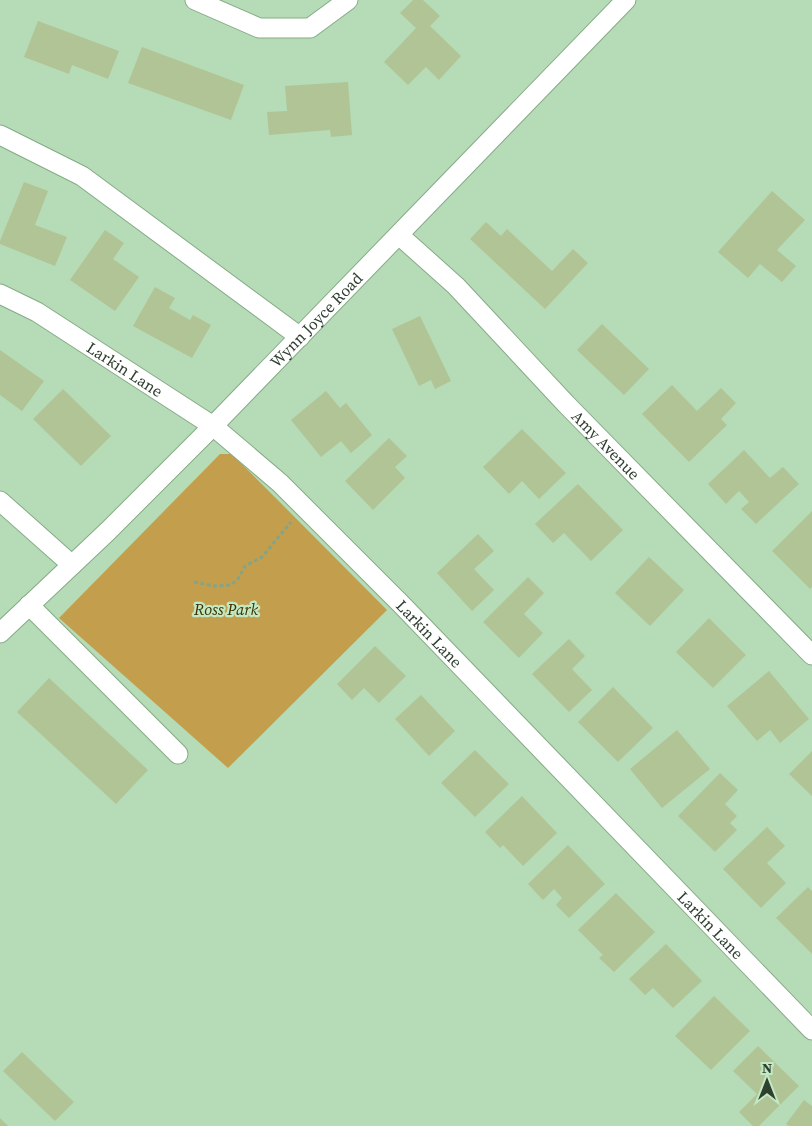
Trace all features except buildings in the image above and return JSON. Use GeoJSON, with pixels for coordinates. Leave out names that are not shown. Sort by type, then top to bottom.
{"type":"FeatureCollection","features":[{"type":"Feature","properties":{"kind":"street"},"geometry":{"type":"LineString","coordinates":[[195,0],[259,28],[310,28],[348,0]]}},
{"type":"Feature","properties":{"kind":"street","name":"Wynn Joyce Road"},"geometry":{"type":"LineString","coordinates":[[0,633],[108,531],[213,426],[626,0]]}},
{"type":"Feature","properties":{"kind":"street"},"geometry":{"type":"LineString","coordinates":[[0,135],[82,176],[300,337]]}},
{"type":"Feature","properties":{"kind":"street","name":"Amy Avenue"},"geometry":{"type":"LineString","coordinates":[[399,235],[456,286],[566,404],[812,655]]}},
{"type":"Feature","properties":{"kind":"street","name":"Larkin Lane"},"geometry":{"type":"LineString","coordinates":[[0,294],[37,312],[213,426],[280,483],[388,590],[812,1030]]}},
{"type":"Feature","properties":{"kind":"street"},"geometry":{"type":"LineString","coordinates":[[0,502],[72,565]]}},
{"type":"Feature","properties":{"kind":"street"},"geometry":{"type":"LineString","coordinates":[[30,605],[178,754]]}},
{"type":"Feature","properties":{"kind":"path"},"geometry":{"type":"LineString","coordinates":[[194,582],[215,586],[231,585],[238,579],[245,566],[262,557],[292,522]]}},
{"type":"Feature","properties":{"kind":"green space","name":"Ross Park"},"geometry":{"type":"Polygon","coordinates":[[[220,454],[232,454],[387,610],[228,768],[59,618],[220,454]]]}}]}
